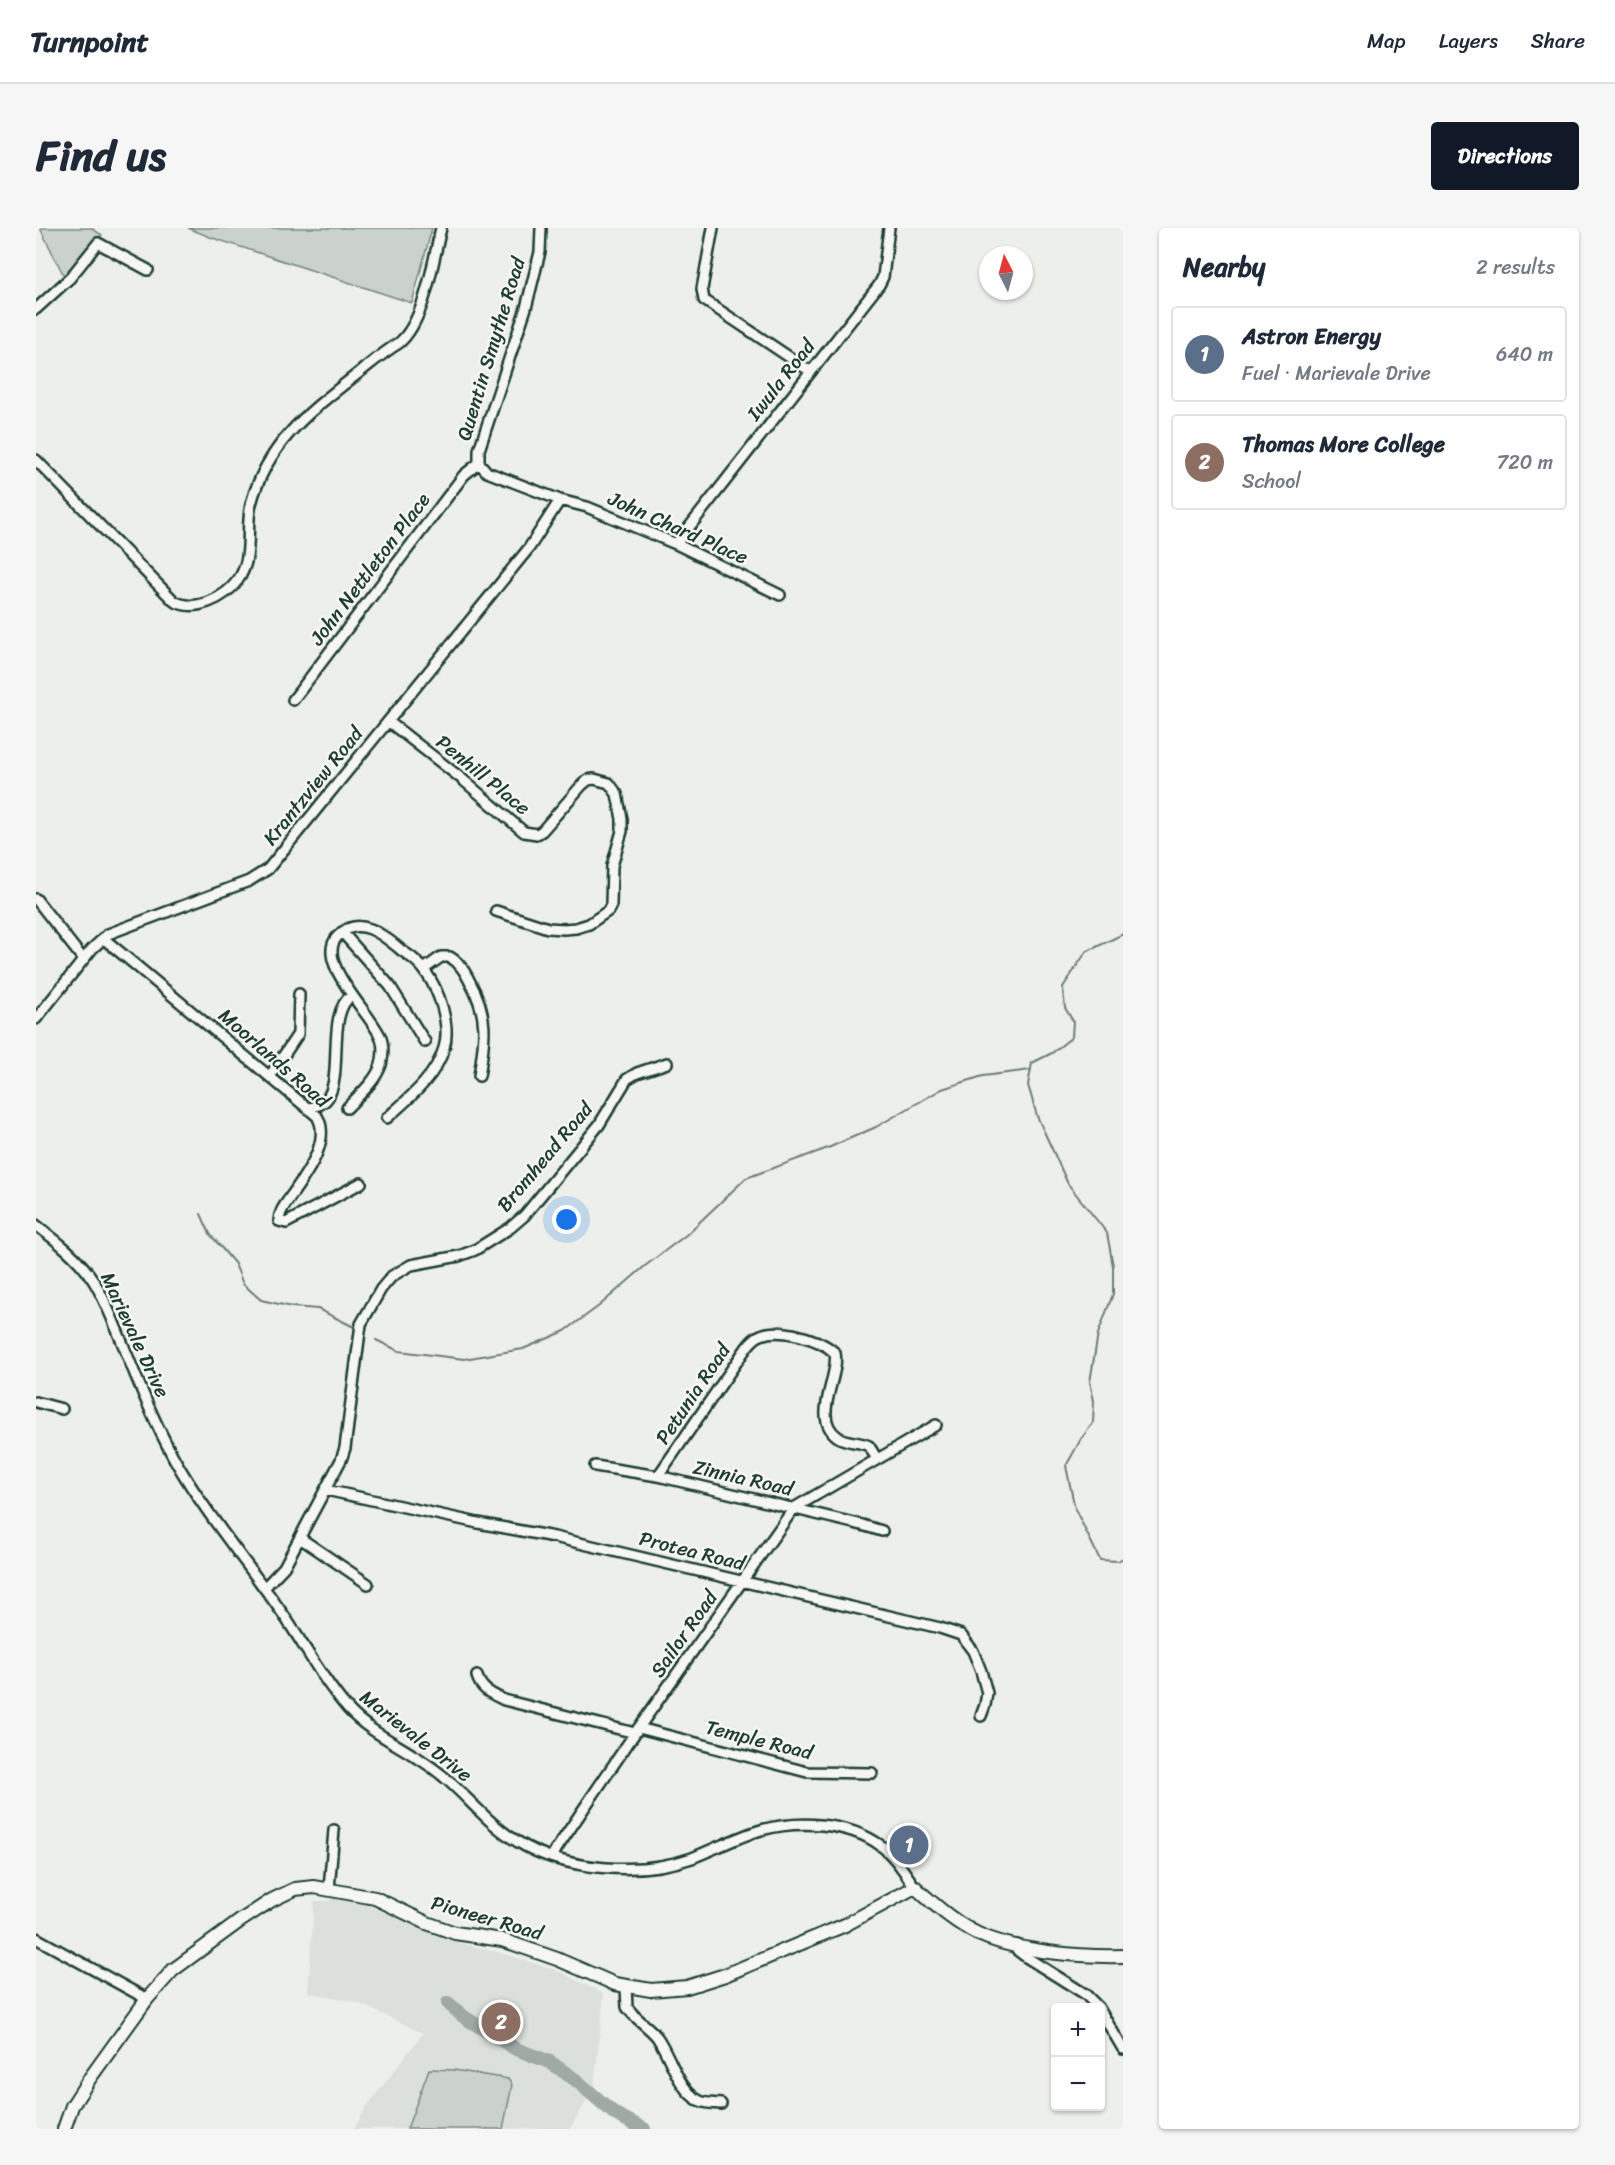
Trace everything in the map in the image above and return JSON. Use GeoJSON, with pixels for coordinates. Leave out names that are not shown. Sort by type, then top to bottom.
{"type":"FeatureCollection","features":[{"type":"Feature","properties":{"kind":"main road","name":"Pioneer Road"},"geometry":{"type":"LineString","coordinates":[[64,2129],[72,2106],[147,1999],[173,1970],[272,1900],[295,1889],[314,1887],[375,1898],[426,1923],[455,1933],[502,1940],[626,1987],[651,1990],[670,1990],[706,1982],[816,1938],[909,1890]]}},
{"type":"Feature","properties":{"kind":"main road"},"geometry":{"type":"LineString","coordinates":[[909,1890],[978,1934],[1059,1954],[1123,1956]]}},
{"type":"Feature","properties":{"kind":"street"},"geometry":{"type":"LineString","coordinates":[[36,460],[174,601],[191,606],[219,597],[233,586],[242,573],[247,557],[251,504],[262,475],[276,449],[302,418],[403,340],[409,332],[420,310],[441,228]]}},
{"type":"Feature","properties":{"kind":"street","name":"Quentin Smythe Road"},"geometry":{"type":"LineString","coordinates":[[541,228],[540,252],[530,293],[479,450],[479,463],[487,472],[560,500]]}},
{"type":"Feature","properties":{"kind":"street"},"geometry":{"type":"LineString","coordinates":[[713,228],[702,290],[704,300],[810,371]]}},
{"type":"Feature","properties":{"kind":"street","name":"Iwula Road"},"geometry":{"type":"LineString","coordinates":[[676,544],[881,282],[889,228]]}},
{"type":"Feature","properties":{"kind":"street"},"geometry":{"type":"LineString","coordinates":[[36,309],[70,278],[98,243],[148,270]]}},
{"type":"Feature","properties":{"kind":"street","name":"John Nettleton Place"},"geometry":{"type":"LineString","coordinates":[[293,699],[464,475],[479,463]]}},
{"type":"Feature","properties":{"kind":"street","name":"John Chard Place"},"geometry":{"type":"LineString","coordinates":[[560,500],[587,507],[676,544],[780,595]]}},
{"type":"Feature","properties":{"kind":"street","name":"Krantzview Road"},"geometry":{"type":"LineString","coordinates":[[36,1019],[103,938],[180,906],[249,881],[268,869],[529,548],[560,500]]}},
{"type":"Feature","properties":{"kind":"street","name":"Penhill Place"},"geometry":{"type":"LineString","coordinates":[[389,722],[462,779],[524,832],[537,834],[542,831],[588,780],[602,780],[615,788],[622,825],[612,866],[611,905],[608,911],[589,924],[564,929],[548,928],[496,911]]}},
{"type":"Feature","properties":{"kind":"street"},"geometry":{"type":"LineString","coordinates":[[36,899],[83,960]]}},
{"type":"Feature","properties":{"kind":"street"},"geometry":{"type":"LineString","coordinates":[[347,1108],[372,1082],[379,1071],[383,1055],[381,1037],[352,995],[332,960],[335,938],[356,926],[372,929],[391,941],[424,969],[444,1012],[446,1036],[444,1048],[434,1069],[415,1092],[387,1118]]}},
{"type":"Feature","properties":{"kind":"street"},"geometry":{"type":"LineString","coordinates":[[342,932],[390,986],[424,1042]]}},
{"type":"Feature","properties":{"kind":"street","name":"Moorlands Road"},"geometry":{"type":"LineString","coordinates":[[103,938],[310,1108],[321,1123],[321,1139],[303,1178],[280,1214],[279,1221],[286,1223],[361,1183]]}},
{"type":"Feature","properties":{"kind":"street"},"geometry":{"type":"LineString","coordinates":[[424,969],[441,957],[450,957],[464,970],[478,996],[485,1029],[479,1076]]}},
{"type":"Feature","properties":{"kind":"street"},"geometry":{"type":"LineString","coordinates":[[270,1076],[298,1034],[299,994]]}},
{"type":"Feature","properties":{"kind":"street"},"geometry":{"type":"LineString","coordinates":[[310,1108],[322,1104],[329,1096],[334,1072],[339,1014],[343,1002],[352,995]]}},
{"type":"Feature","properties":{"kind":"street","name":"Bromhead Road"},"geometry":{"type":"LineString","coordinates":[[264,1588],[277,1576],[300,1538],[345,1448],[361,1324],[381,1289],[401,1270],[411,1265],[459,1256],[475,1250],[510,1228],[524,1216],[599,1125],[627,1079],[666,1063]]}},
{"type":"Feature","properties":{"kind":"street","name":"Marievale Drive"},"geometry":{"type":"LineString","coordinates":[[36,1225],[70,1252],[93,1280],[106,1304],[152,1414],[176,1462],[332,1689],[350,1711],[363,1722],[434,1769],[515,1841],[535,1851],[567,1861],[621,1869],[649,1868],[690,1858],[765,1829],[786,1825],[817,1825],[852,1831],[883,1846],[909,1890]]}},
{"type":"Feature","properties":{"kind":"street","name":"Petunia Road"},"geometry":{"type":"LineString","coordinates":[[658,1476],[747,1347],[760,1335],[769,1332],[819,1341],[835,1353],[837,1362],[826,1397],[825,1409],[828,1422],[838,1437],[869,1446],[877,1459]]}},
{"type":"Feature","properties":{"kind":"street"},"geometry":{"type":"LineString","coordinates":[[36,1402],[62,1409]]}},
{"type":"Feature","properties":{"kind":"street","name":"Sailor Road"},"geometry":{"type":"LineString","coordinates":[[551,1857],[637,1730],[794,1509],[936,1425]]}},
{"type":"Feature","properties":{"kind":"street","name":"Zinnia Road"},"geometry":{"type":"LineString","coordinates":[[595,1466],[658,1476],[882,1531]]}},
{"type":"Feature","properties":{"kind":"street","name":"Protea Road"},"geometry":{"type":"LineString","coordinates":[[326,1490],[554,1537],[961,1635],[973,1651],[986,1685],[986,1705],[981,1716]]}},
{"type":"Feature","properties":{"kind":"street"},"geometry":{"type":"LineString","coordinates":[[300,1538],[368,1584]]}},
{"type":"Feature","properties":{"kind":"street"},"geometry":{"type":"LineString","coordinates":[[273,1601],[277,1576]]}},
{"type":"Feature","properties":{"kind":"street","name":"Temple Road"},"geometry":{"type":"LineString","coordinates":[[477,1676],[480,1685],[490,1694],[504,1700],[807,1772],[872,1773]]}},
{"type":"Feature","properties":{"kind":"street"},"geometry":{"type":"LineString","coordinates":[[329,1889],[334,1830]]}},
{"type":"Feature","properties":{"kind":"street"},"geometry":{"type":"LineString","coordinates":[[560,1841],[567,1861]]}},
{"type":"Feature","properties":{"kind":"street"},"geometry":{"type":"LineString","coordinates":[[36,1938],[147,1999]]}},
{"type":"Feature","properties":{"kind":"street"},"geometry":{"type":"LineString","coordinates":[[1017,1945],[1018,1951],[1085,1994],[1094,2003]]}},
{"type":"Feature","properties":{"kind":"street"},"geometry":{"type":"LineString","coordinates":[[626,1987],[627,2007],[658,2039],[688,2092],[697,2100],[721,2104]]}},
{"type":"Feature","properties":{"kind":"street"},"geometry":{"type":"LineString","coordinates":[[1105,2018],[1123,2049]]}},
{"type":"Feature","properties":{"kind":"shaded area"},"geometry":{"type":"Polygon","coordinates":[[[40,228],[91,228],[102,235],[71,277],[63,274],[40,228]]]}},
{"type":"Feature","properties":{"kind":"shaded area"},"geometry":{"type":"Polygon","coordinates":[[[188,228],[432,228],[412,303],[188,228]]]}},
{"type":"Feature","properties":{"kind":"shaded area"},"geometry":{"type":"Polygon","coordinates":[[[330,1898],[370,1906],[448,1940],[556,1970],[604,1994],[594,2088],[570,2129],[354,2129],[367,2106],[423,2033],[356,2002],[308,1992],[314,1901],[330,1901],[330,1898]]]}},
{"type":"Feature","properties":{"kind":"shaded area"},"geometry":{"type":"Polygon","coordinates":[[[429,2069],[454,2070],[508,2079],[512,2085],[503,2129],[407,2129],[429,2069]]]}},
{"type":"Feature","properties":{"kind":"waterway"},"geometry":{"type":"LineString","coordinates":[[1123,934],[1086,952],[1063,987],[1065,1008],[1073,1021],[1072,1037],[1052,1053],[1032,1063],[1028,1085],[1037,1116],[1068,1184],[1107,1233],[1113,1266],[1113,1294],[1098,1334],[1090,1382],[1094,1401],[1093,1423],[1066,1466],[1075,1509],[1100,1560],[1118,1561],[1123,1558]]}},
{"type":"Feature","properties":{"kind":"waterway"},"geometry":{"type":"LineString","coordinates":[[376,1340],[399,1351],[464,1359],[523,1349],[565,1331],[599,1306],[645,1266],[686,1235],[746,1178],[828,1148],[876,1127],[942,1089],[983,1076],[1031,1070]]}},
{"type":"Feature","properties":{"kind":"waterway"},"geometry":{"type":"LineString","coordinates":[[201,1214],[210,1234],[235,1264],[243,1284],[261,1300],[292,1307],[318,1309],[356,1328]]}},
{"type":"Feature","properties":{"kind":"waterway"},"geometry":{"type":"LineString","coordinates":[[448,2003],[464,2017],[516,2049],[550,2062],[577,2081],[615,2114],[644,2129]]}},
{"type":"Feature","properties":{"kind":"place","name":"Astron Energy"},"geometry":{"type":"Point","coordinates":[909,1845]}},
{"type":"Feature","properties":{"kind":"place","name":"Thomas More College"},"geometry":{"type":"Point","coordinates":[501,2022]}}]}
